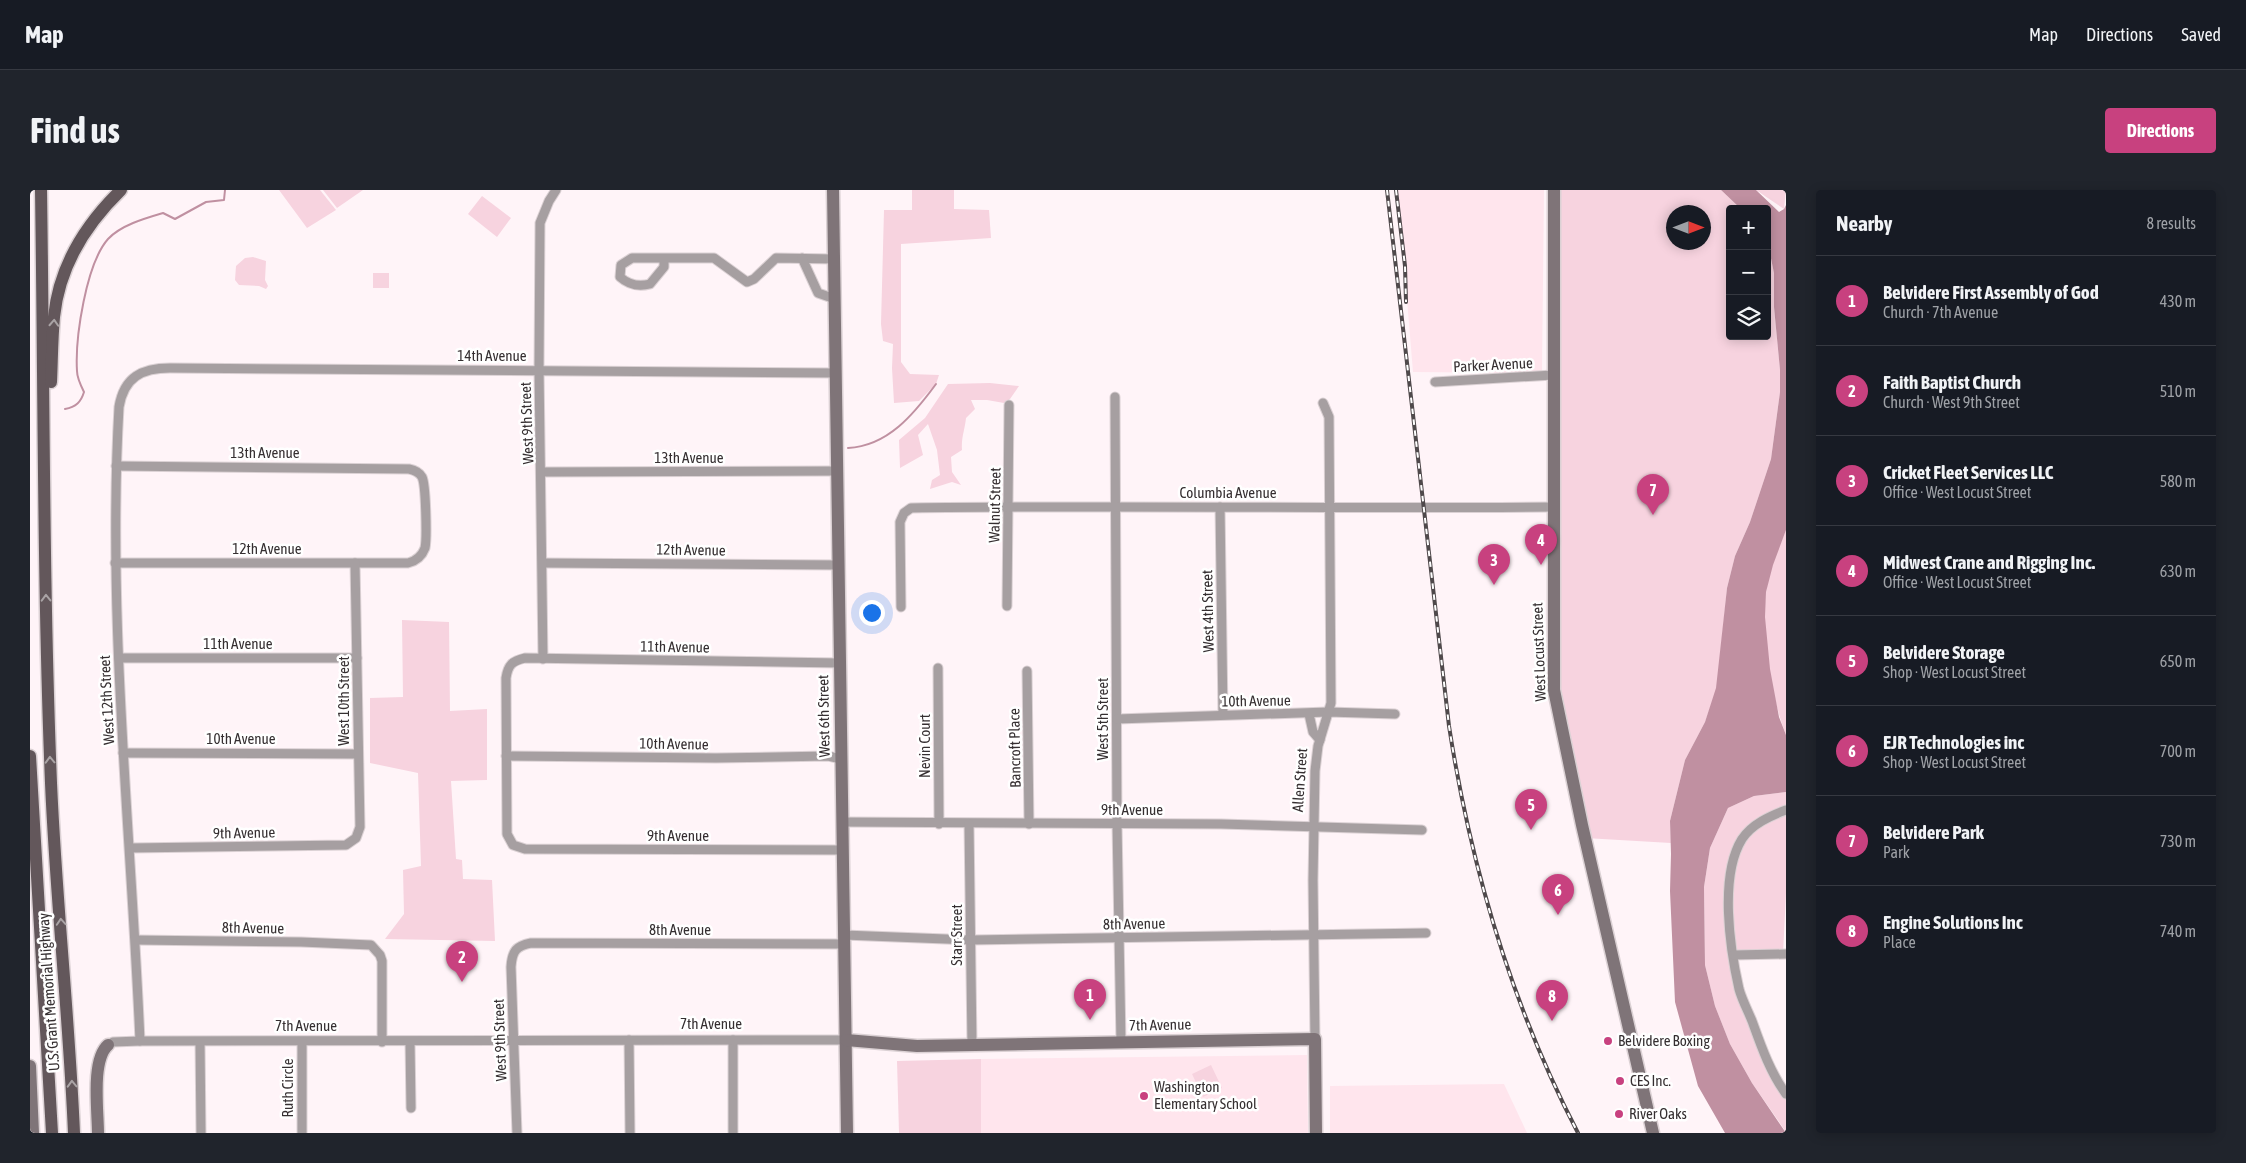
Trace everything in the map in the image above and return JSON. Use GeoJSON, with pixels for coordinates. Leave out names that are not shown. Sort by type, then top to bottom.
{"type":"FeatureCollection","features":[{"type":"Feature","properties":{"kind":"main road","name":"U.S. Grant Memorial Highway"},"geometry":{"type":"LineString","coordinates":[[41,190],[44,512],[51,785],[71,1059],[74,1133]]}},
{"type":"Feature","properties":{"kind":"main road"},"geometry":{"type":"LineString","coordinates":[[44,512],[50,469],[54,315],[72,254],[102,208],[121,190]]}},
{"type":"Feature","properties":{"kind":"main road","name":"U.S. Grant Memorial Highway"},"geometry":{"type":"LineString","coordinates":[[30,756],[52,1133]]}},
{"type":"Feature","properties":{"kind":"street","name":"West 9th Street"},"geometry":{"type":"LineString","coordinates":[[543,659],[542,472],[539,370],[540,223],[556,190]]}},
{"type":"Feature","properties":{"kind":"street","name":"West 6th Street"},"geometry":{"type":"LineString","coordinates":[[832,190],[847,1133]]}},
{"type":"Feature","properties":{"kind":"street","name":"West Locust Street"},"geometry":{"type":"LineString","coordinates":[[1554,190],[1554,690],[1558,717],[1653,1133]]}},
{"type":"Feature","properties":{"kind":"street"},"geometry":{"type":"LineString","coordinates":[[664,258],[664,267],[650,284],[635,285],[628,283],[620,277],[621,265],[628,259],[664,258],[714,258],[747,282],[754,279],[776,258],[834,259]]}},
{"type":"Feature","properties":{"kind":"street"},"geometry":{"type":"LineString","coordinates":[[802,258],[818,293],[835,300]]}},
{"type":"Feature","properties":{"kind":"street","name":"14th Avenue"},"geometry":{"type":"LineString","coordinates":[[148,370],[170,368],[836,373]]}},
{"type":"Feature","properties":{"kind":"street","name":"West 12th Street"},"geometry":{"type":"LineString","coordinates":[[140,1041],[136,940],[123,753],[115,563],[116,466],[121,398],[128,384],[140,373],[148,370]]}},
{"type":"Feature","properties":{"kind":"street","name":"Parker Avenue"},"geometry":{"type":"LineString","coordinates":[[1435,382],[1553,375]]}},
{"type":"Feature","properties":{"kind":"street","name":"West 5th Street"},"geometry":{"type":"LineString","coordinates":[[1115,397],[1114,506],[1121,1042]]}},
{"type":"Feature","properties":{"kind":"street","name":"Allen Street"},"geometry":{"type":"LineString","coordinates":[[1316,1133],[1315,771],[1320,740],[1331,704],[1329,416],[1322,403]]}},
{"type":"Feature","properties":{"kind":"street","name":"Walnut Street"},"geometry":{"type":"LineString","coordinates":[[1008,606],[1009,404]]}},
{"type":"Feature","properties":{"kind":"street","name":"13th Avenue"},"geometry":{"type":"LineString","coordinates":[[116,466],[403,468],[414,470],[423,481],[426,537],[425,548],[418,559]]}},
{"type":"Feature","properties":{"kind":"street","name":"13th Avenue"},"geometry":{"type":"LineString","coordinates":[[542,472],[837,471]]}},
{"type":"Feature","properties":{"kind":"street","name":"West 4th Street"},"geometry":{"type":"LineString","coordinates":[[1220,506],[1223,714]]}},
{"type":"Feature","properties":{"kind":"street","name":"Columbia Avenue"},"geometry":{"type":"LineString","coordinates":[[901,608],[900,522],[904,513],[911,508],[1330,506],[1424,509],[1553,507]]}},
{"type":"Feature","properties":{"kind":"street","name":"12th Avenue"},"geometry":{"type":"LineString","coordinates":[[115,563],[408,563],[418,559]]}},
{"type":"Feature","properties":{"kind":"street","name":"West 10th Street"},"geometry":{"type":"LineString","coordinates":[[355,563],[360,826],[356,838]]}},
{"type":"Feature","properties":{"kind":"street","name":"12th Avenue"},"geometry":{"type":"LineString","coordinates":[[543,563],[838,565]]}},
{"type":"Feature","properties":{"kind":"street","name":"11th Avenue"},"geometry":{"type":"LineString","coordinates":[[119,658],[357,658]]}},
{"type":"Feature","properties":{"kind":"street","name":"11th Avenue"},"geometry":{"type":"LineString","coordinates":[[506,756],[506,678],[511,663],[525,658],[840,663]]}},
{"type":"Feature","properties":{"kind":"street","name":"Nevin Court"},"geometry":{"type":"LineString","coordinates":[[938,668],[939,824]]}},
{"type":"Feature","properties":{"kind":"street","name":"Bancroft Place"},"geometry":{"type":"LineString","coordinates":[[1027,671],[1029,824]]}},
{"type":"Feature","properties":{"kind":"street","name":"10th Avenue"},"geometry":{"type":"LineString","coordinates":[[1117,719],[1328,712],[1392,716],[1395,714]]}},
{"type":"Feature","properties":{"kind":"street"},"geometry":{"type":"LineString","coordinates":[[1309,714],[1313,732],[1320,740]]}},
{"type":"Feature","properties":{"kind":"street","name":"10th Avenue"},"geometry":{"type":"LineString","coordinates":[[123,753],[358,754]]}},
{"type":"Feature","properties":{"kind":"street","name":"10th Avenue"},"geometry":{"type":"LineString","coordinates":[[506,756],[716,758],[828,756],[841,759]]}},
{"type":"Feature","properties":{"kind":"street","name":"9th Avenue"},"geometry":{"type":"LineString","coordinates":[[506,756],[507,834],[513,845],[525,849],[843,850]]}},
{"type":"Feature","properties":{"kind":"street"},"geometry":{"type":"LineString","coordinates":[[1786,810],[1755,825],[1742,840],[1736,852],[1729,901],[1730,929],[1740,991],[1764,1054],[1786,1094]]}},
{"type":"Feature","properties":{"kind":"street","name":"9th Avenue"},"geometry":{"type":"LineString","coordinates":[[842,822],[1314,826],[1422,830]]}},
{"type":"Feature","properties":{"kind":"street","name":"Starr Street"},"geometry":{"type":"LineString","coordinates":[[970,824],[972,1046]]}},
{"type":"Feature","properties":{"kind":"street","name":"9th Avenue"},"geometry":{"type":"LineString","coordinates":[[130,848],[346,845],[356,838]]}},
{"type":"Feature","properties":{"kind":"street","name":"8th Avenue"},"geometry":{"type":"LineString","coordinates":[[518,947],[531,943],[971,940],[1426,933]]}},
{"type":"Feature","properties":{"kind":"street","name":"8th Avenue"},"geometry":{"type":"LineString","coordinates":[[136,940],[301,942],[371,945],[380,955],[382,961],[382,1042]]}},
{"type":"Feature","properties":{"kind":"street","name":"West 9th Street"},"geometry":{"type":"LineString","coordinates":[[518,947],[513,952],[511,966],[518,1133]]}},
{"type":"Feature","properties":{"kind":"street"},"geometry":{"type":"LineString","coordinates":[[1734,956],[1786,954]]}},
{"type":"Feature","properties":{"kind":"street","name":"7th Avenue"},"geometry":{"type":"LineString","coordinates":[[108,1045],[113,1042],[140,1041],[846,1040],[917,1046],[972,1046],[1315,1039]]}},
{"type":"Feature","properties":{"kind":"street"},"geometry":{"type":"LineString","coordinates":[[629,1040],[630,1133]]}},
{"type":"Feature","properties":{"kind":"street"},"geometry":{"type":"LineString","coordinates":[[733,1040],[734,1133]]}},
{"type":"Feature","properties":{"kind":"street"},"geometry":{"type":"LineString","coordinates":[[200,1042],[201,1133]]}},
{"type":"Feature","properties":{"kind":"street","name":"Ruth Circle"},"geometry":{"type":"LineString","coordinates":[[302,1042],[302,1133]]}},
{"type":"Feature","properties":{"kind":"street"},"geometry":{"type":"LineString","coordinates":[[410,1042],[411,1108]]}},
{"type":"Feature","properties":{"kind":"street"},"geometry":{"type":"LineString","coordinates":[[98,1133],[98,1072],[101,1053],[108,1045]]}},
{"type":"Feature","properties":{"kind":"street"},"geometry":{"type":"LineString","coordinates":[[30,1066],[34,1133]]}},
{"type":"Feature","properties":{"kind":"shaded area"},"geometry":{"type":"Polygon","coordinates":[[[279,190],[320,190],[336,210],[307,228],[279,190]]]}},
{"type":"Feature","properties":{"kind":"shaded area"},"geometry":{"type":"Polygon","coordinates":[[[323,190],[363,190],[337,208],[323,190]]]}},
{"type":"Feature","properties":{"kind":"shaded area"},"geometry":{"type":"Polygon","coordinates":[[[912,190],[954,190],[954,209],[989,210],[991,238],[901,244],[901,362],[910,374],[939,375],[936,384],[919,401],[894,403],[893,344],[883,341],[881,324],[884,210],[912,210],[912,190]]]}},
{"type":"Feature","properties":{"kind":"shaded area"},"geometry":{"type":"Polygon","coordinates":[[[1398,190],[1544,190],[1542,373],[1413,372],[1398,190]]]}},
{"type":"Feature","properties":{"kind":"shaded area"},"geometry":{"type":"Polygon","coordinates":[[[1554,190],[1721,190],[1737,205],[1726,205],[1726,340],[1771,340],[1771,258],[1774,273],[1774,307],[1780,370],[1780,392],[1771,459],[1750,522],[1735,556],[1727,588],[1717,688],[1705,722],[1685,760],[1670,821],[1671,843],[1585,838],[1558,717],[1554,190]]]}},
{"type":"Feature","properties":{"kind":"shaded area"},"geometry":{"type":"Polygon","coordinates":[[[1721,190],[1756,190],[1779,212],[1786,205],[1786,530],[1773,565],[1766,592],[1765,617],[1770,669],[1779,717],[1786,735],[1786,792],[1754,796],[1728,808],[1710,848],[1704,887],[1705,965],[1715,1006],[1730,1044],[1752,1083],[1786,1133],[1725,1133],[1698,1086],[1675,1002],[1670,891],[1670,821],[1685,760],[1705,722],[1716,688],[1727,588],[1735,556],[1750,522],[1771,459],[1780,392],[1780,370],[1774,307],[1774,273],[1771,258],[1771,205],[1737,205],[1721,190]]]}},
{"type":"Feature","properties":{"kind":"shaded area"},"geometry":{"type":"Polygon","coordinates":[[[1756,190],[1786,190],[1784,209],[1756,190]]]}},
{"type":"Feature","properties":{"kind":"shaded area"},"geometry":{"type":"Polygon","coordinates":[[[482,196],[511,218],[497,237],[468,214],[482,196]]]}},
{"type":"Feature","properties":{"kind":"shaded area"},"geometry":{"type":"Polygon","coordinates":[[[253,257],[266,261],[265,280],[268,286],[266,289],[259,286],[239,285],[235,280],[236,266],[245,258],[253,257]]]}},
{"type":"Feature","properties":{"kind":"shaded area"},"geometry":{"type":"Polygon","coordinates":[[[373,273],[389,273],[389,288],[373,288],[373,273]]]}},
{"type":"Feature","properties":{"kind":"shaded area"},"geometry":{"type":"Polygon","coordinates":[[[990,383],[1019,386],[1010,399],[1004,403],[971,400],[975,409],[966,418],[962,450],[951,457],[952,472],[961,485],[952,482],[930,489],[932,480],[940,475],[937,450],[928,424],[918,435],[923,455],[900,468],[899,440],[925,418],[948,384],[990,383]]]}},
{"type":"Feature","properties":{"kind":"shaded area"},"geometry":{"type":"Polygon","coordinates":[[[1786,530],[1786,735],[1776,703],[1768,664],[1765,608],[1769,576],[1786,530]]]}},
{"type":"Feature","properties":{"kind":"shaded area"},"geometry":{"type":"Polygon","coordinates":[[[402,620],[449,622],[450,711],[487,709],[487,780],[451,781],[456,859],[462,860],[463,879],[492,880],[495,941],[385,939],[404,914],[403,870],[421,866],[418,773],[370,763],[370,698],[403,697],[402,620]]]}},
{"type":"Feature","properties":{"kind":"shaded area"},"geometry":{"type":"Polygon","coordinates":[[[1786,792],[1786,893],[1783,954],[1734,955],[1740,991],[1786,1094],[1786,1132],[1752,1083],[1730,1044],[1715,1006],[1705,965],[1704,887],[1710,848],[1728,808],[1754,796],[1786,792]]]}},
{"type":"Feature","properties":{"kind":"shaded area","name":"Washington Elementary School"},"geometry":{"type":"Polygon","coordinates":[[[1307,1055],[1308,1133],[980,1133],[980,1059],[1307,1055]]]}},
{"type":"Feature","properties":{"kind":"shaded area"},"geometry":{"type":"Polygon","coordinates":[[[981,1059],[981,1133],[899,1133],[897,1061],[981,1059]]]}},
{"type":"Feature","properties":{"kind":"shaded area"},"geometry":{"type":"Polygon","coordinates":[[[1211,1065],[1222,1088],[1203,1097],[1192,1074],[1211,1065]]]}},
{"type":"Feature","properties":{"kind":"shaded area"},"geometry":{"type":"Polygon","coordinates":[[[1504,1084],[1527,1133],[1330,1133],[1330,1086],[1504,1084]]]}},
{"type":"Feature","properties":{"kind":"waterway"},"geometry":{"type":"LineString","coordinates":[[65,409],[77,403],[84,392],[78,379],[77,371],[80,321],[88,283],[100,250],[108,239],[127,226],[149,217],[163,213],[175,219],[206,202],[224,200],[225,190]]}},
{"type":"Feature","properties":{"kind":"waterway"},"geometry":{"type":"LineString","coordinates":[[848,448],[862,446],[888,435],[909,417],[936,384]]}},
{"type":"Feature","properties":{"kind":"railway"},"geometry":{"type":"LineString","coordinates":[[1387,190],[1449,726],[1458,779],[1482,883],[1514,985],[1554,1084],[1578,1133]]}},
{"type":"Feature","properties":{"kind":"railway"},"geometry":{"type":"LineString","coordinates":[[1396,190],[1405,266],[1406,302]]}},
{"type":"Feature","properties":{"kind":"place","name":"Belvidere Park"},"geometry":{"type":"Point","coordinates":[1653,515]}},
{"type":"Feature","properties":{"kind":"place","name":"Midwest Crane and Rigging Inc."},"geometry":{"type":"Point","coordinates":[1541,565]}},
{"type":"Feature","properties":{"kind":"place","name":"Cricket Fleet Services LLC"},"geometry":{"type":"Point","coordinates":[1494,585]}},
{"type":"Feature","properties":{"kind":"place","name":"Belvidere Storage"},"geometry":{"type":"Point","coordinates":[1531,830]}},
{"type":"Feature","properties":{"kind":"place","name":"EJR Technologies inc"},"geometry":{"type":"Point","coordinates":[1558,915]}},
{"type":"Feature","properties":{"kind":"place","name":"Faith Baptist Church"},"geometry":{"type":"Point","coordinates":[462,982]}},
{"type":"Feature","properties":{"kind":"place","name":"Belvidere First Assembly of God"},"geometry":{"type":"Point","coordinates":[1090,1020]}},
{"type":"Feature","properties":{"kind":"place","name":"Engine Solutions Inc"},"geometry":{"type":"Point","coordinates":[1552,1021]}},
{"type":"Feature","properties":{"kind":"place","name":"Belvidere Boxing"},"geometry":{"type":"Point","coordinates":[1608,1041]}},
{"type":"Feature","properties":{"kind":"place","name":"CES Inc."},"geometry":{"type":"Point","coordinates":[1620,1081]}},
{"type":"Feature","properties":{"kind":"place","name":"Washington Elementary School"},"geometry":{"type":"Point","coordinates":[1144,1096]}},
{"type":"Feature","properties":{"kind":"place","name":"River Oaks"},"geometry":{"type":"Point","coordinates":[1619,1114]}}]}
